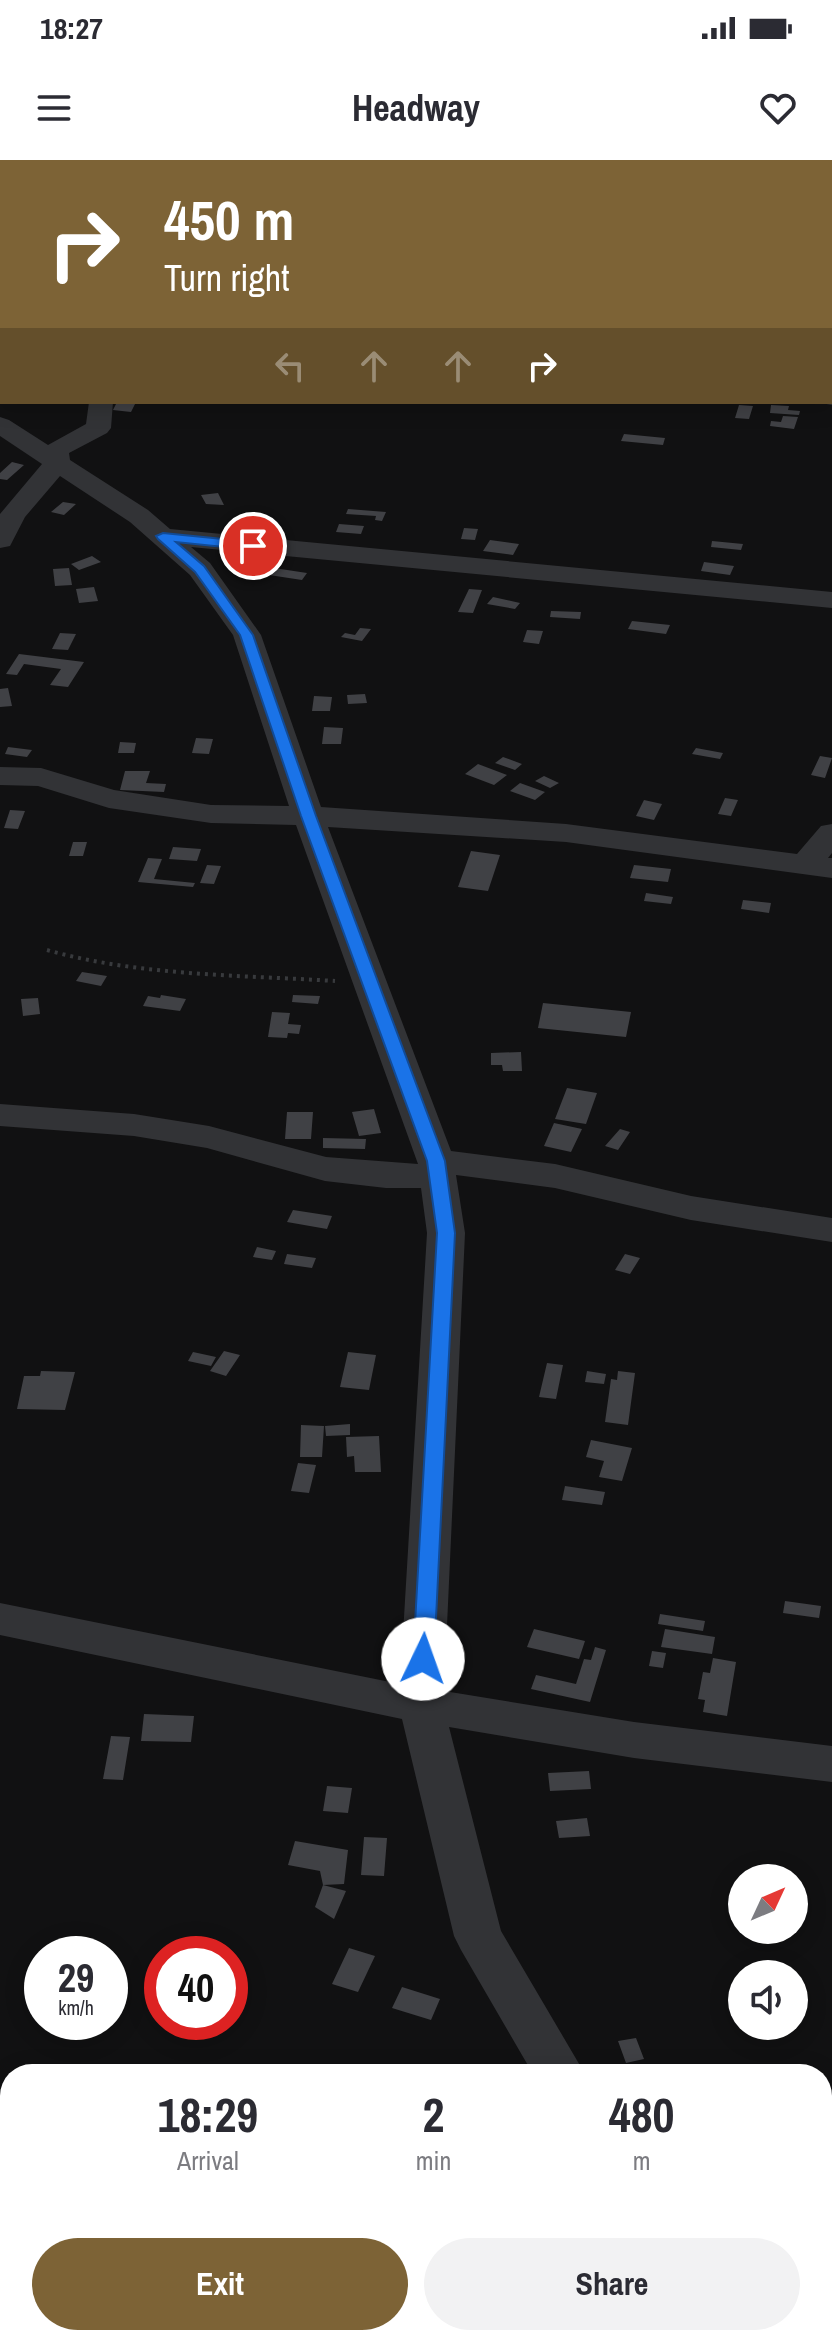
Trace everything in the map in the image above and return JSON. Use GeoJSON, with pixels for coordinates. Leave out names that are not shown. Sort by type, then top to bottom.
{"type":"FeatureCollection","features":[{"type":"Feature","properties":{"kind":"street"},"geometry":{"type":"LineString","coordinates":[[58,462],[56,453],[59,448],[98,428],[101,404]]}},
{"type":"Feature","properties":{"kind":"street"},"geometry":{"type":"LineString","coordinates":[[0,425],[139,516],[163,536],[200,569],[247,635],[308,816],[437,1168],[446,1233],[421,1705],[478,1936],[554,2064]]}},
{"type":"Feature","properties":{"kind":"street"},"geometry":{"type":"LineString","coordinates":[[0,540],[13,514],[58,462]]}},
{"type":"Feature","properties":{"kind":"street"},"geometry":{"type":"LineString","coordinates":[[163,536],[832,600]]}},
{"type":"Feature","properties":{"kind":"street"},"geometry":{"type":"LineString","coordinates":[[0,776],[41,777],[109,799],[211,814],[308,816],[566,833],[819,866],[832,833]]}},
{"type":"Feature","properties":{"kind":"street"},"geometry":{"type":"LineString","coordinates":[[0,1115],[134,1125],[209,1137],[325,1169],[386,1176],[437,1168],[555,1176],[691,1208],[832,1230]]}},
{"type":"Feature","properties":{"kind":"street"},"geometry":{"type":"LineString","coordinates":[[0,1619],[421,1705],[634,1740],[832,1764]]}},
{"type":"Feature","properties":{"kind":"path"},"geometry":{"type":"LineString","coordinates":[[47,950],[82,960],[206,973],[370,983]]}},
{"type":"Feature","properties":{"kind":"building"},"geometry":{"type":"Polygon","coordinates":[[[116,404],[135,404],[131,412],[113,410],[116,404]]]}},
{"type":"Feature","properties":{"kind":"building"},"geometry":{"type":"Polygon","coordinates":[[[739,405],[753,406],[749,419],[735,418],[739,405]]]}},
{"type":"Feature","properties":{"kind":"building"},"geometry":{"type":"Polygon","coordinates":[[[771,405],[789,406],[788,410],[800,411],[799,415],[770,413],[771,405]]]}},
{"type":"Feature","properties":{"kind":"building"},"geometry":{"type":"Polygon","coordinates":[[[783,416],[798,417],[794,429],[770,426],[771,421],[781,422],[783,416]]]}},
{"type":"Feature","properties":{"kind":"building"},"geometry":{"type":"Polygon","coordinates":[[[624,434],[665,438],[663,445],[621,441],[624,434]]]}},
{"type":"Feature","properties":{"kind":"building"},"geometry":{"type":"Polygon","coordinates":[[[12,462],[24,465],[7,480],[0,479],[0,473],[12,462]]]}},
{"type":"Feature","properties":{"kind":"building"},"geometry":{"type":"Polygon","coordinates":[[[218,493],[224,505],[206,504],[201,495],[218,493]]]}},
{"type":"Feature","properties":{"kind":"building"},"geometry":{"type":"Polygon","coordinates":[[[63,502],[76,504],[64,515],[51,512],[63,502]]]}},
{"type":"Feature","properties":{"kind":"building"},"geometry":{"type":"Polygon","coordinates":[[[348,509],[386,512],[382,521],[375,520],[376,516],[346,514],[348,509]]]}},
{"type":"Feature","properties":{"kind":"building"},"geometry":{"type":"Polygon","coordinates":[[[339,524],[364,526],[361,534],[336,532],[339,524]]]}},
{"type":"Feature","properties":{"kind":"building"},"geometry":{"type":"Polygon","coordinates":[[[464,528],[478,529],[475,540],[461,539],[464,528]]]}},
{"type":"Feature","properties":{"kind":"building"},"geometry":{"type":"Polygon","coordinates":[[[490,540],[519,544],[513,555],[483,551],[490,540]]]}},
{"type":"Feature","properties":{"kind":"building"},"geometry":{"type":"Polygon","coordinates":[[[712,541],[743,544],[741,550],[711,547],[712,541]]]}},
{"type":"Feature","properties":{"kind":"building"},"geometry":{"type":"Polygon","coordinates":[[[92,556],[101,562],[79,570],[71,564],[92,556]]]}},
{"type":"Feature","properties":{"kind":"building"},"geometry":{"type":"Polygon","coordinates":[[[704,562],[734,566],[730,575],[701,571],[704,562]]]}},
{"type":"Feature","properties":{"kind":"building"},"geometry":{"type":"Polygon","coordinates":[[[69,568],[72,585],[55,586],[53,569],[69,568]]]}},
{"type":"Feature","properties":{"kind":"building"},"geometry":{"type":"Polygon","coordinates":[[[274,568],[307,573],[302,580],[269,575],[274,568]]]}},
{"type":"Feature","properties":{"kind":"building"},"geometry":{"type":"Polygon","coordinates":[[[94,587],[98,601],[79,603],[76,589],[94,587]]]}},
{"type":"Feature","properties":{"kind":"building"},"geometry":{"type":"Polygon","coordinates":[[[469,589],[482,590],[473,613],[458,612],[469,589]]]}},
{"type":"Feature","properties":{"kind":"building"},"geometry":{"type":"Polygon","coordinates":[[[493,597],[520,603],[515,609],[487,604],[493,597]]]}},
{"type":"Feature","properties":{"kind":"building"},"geometry":{"type":"Polygon","coordinates":[[[551,611],[581,612],[580,619],[550,617],[551,611]]]}},
{"type":"Feature","properties":{"kind":"building"},"geometry":{"type":"Polygon","coordinates":[[[632,621],[670,625],[666,634],[628,629],[632,621]]]}},
{"type":"Feature","properties":{"kind":"building"},"geometry":{"type":"Polygon","coordinates":[[[360,628],[371,629],[362,641],[341,637],[345,633],[355,635],[360,628]]]}},
{"type":"Feature","properties":{"kind":"building"},"geometry":{"type":"Polygon","coordinates":[[[527,630],[543,631],[539,644],[523,642],[527,630]]]}},
{"type":"Feature","properties":{"kind":"building"},"geometry":{"type":"Polygon","coordinates":[[[60,633],[76,634],[68,650],[52,649],[60,633]]]}},
{"type":"Feature","properties":{"kind":"building"},"geometry":{"type":"Polygon","coordinates":[[[19,654],[84,662],[68,687],[50,685],[61,669],[24,664],[17,675],[6,674],[19,654]]]}},
{"type":"Feature","properties":{"kind":"building"},"geometry":{"type":"Polygon","coordinates":[[[8,688],[12,706],[0,707],[0,689],[8,688]]]}},
{"type":"Feature","properties":{"kind":"building"},"geometry":{"type":"Polygon","coordinates":[[[365,694],[367,703],[348,704],[347,695],[365,694]]]}},
{"type":"Feature","properties":{"kind":"building"},"geometry":{"type":"Polygon","coordinates":[[[314,696],[332,697],[330,711],[312,711],[314,696]]]}},
{"type":"Feature","properties":{"kind":"building"},"geometry":{"type":"Polygon","coordinates":[[[324,727],[343,728],[341,744],[322,744],[324,727]]]}},
{"type":"Feature","properties":{"kind":"building"},"geometry":{"type":"Polygon","coordinates":[[[196,738],[213,739],[209,754],[192,753],[196,738]]]}},
{"type":"Feature","properties":{"kind":"building"},"geometry":{"type":"Polygon","coordinates":[[[120,742],[136,743],[134,753],[118,753],[120,742]]]}},
{"type":"Feature","properties":{"kind":"building"},"geometry":{"type":"Polygon","coordinates":[[[8,747],[32,750],[27,757],[5,754],[8,747]]]}},
{"type":"Feature","properties":{"kind":"building"},"geometry":{"type":"Polygon","coordinates":[[[696,748],[723,753],[720,759],[692,754],[696,748]]]}},
{"type":"Feature","properties":{"kind":"building"},"geometry":{"type":"Polygon","coordinates":[[[820,756],[832,758],[825,778],[811,775],[820,756]]]}},
{"type":"Feature","properties":{"kind":"building"},"geometry":{"type":"Polygon","coordinates":[[[503,757],[522,764],[515,770],[495,763],[503,757]]]}},
{"type":"Feature","properties":{"kind":"building"},"geometry":{"type":"Polygon","coordinates":[[[478,764],[507,775],[494,785],[465,774],[478,764]]]}},
{"type":"Feature","properties":{"kind":"building"},"geometry":{"type":"Polygon","coordinates":[[[125,771],[150,771],[146,783],[166,784],[164,792],[120,790],[125,771]]]}},
{"type":"Feature","properties":{"kind":"building"},"geometry":{"type":"Polygon","coordinates":[[[544,776],[559,783],[550,788],[535,781],[544,776]]]}},
{"type":"Feature","properties":{"kind":"building"},"geometry":{"type":"Polygon","coordinates":[[[520,783],[545,792],[535,800],[510,791],[520,783]]]}},
{"type":"Feature","properties":{"kind":"building"},"geometry":{"type":"Polygon","coordinates":[[[725,798],[738,800],[731,816],[718,814],[725,798]]]}},
{"type":"Feature","properties":{"kind":"building"},"geometry":{"type":"Polygon","coordinates":[[[644,800],[662,804],[654,820],[636,816],[644,800]]]}},
{"type":"Feature","properties":{"kind":"building"},"geometry":{"type":"Polygon","coordinates":[[[10,810],[25,811],[18,829],[4,828],[10,810]]]}},
{"type":"Feature","properties":{"kind":"building"},"geometry":{"type":"Polygon","coordinates":[[[73,842],[87,842],[83,856],[69,856],[73,842]]]}},
{"type":"Feature","properties":{"kind":"building"},"geometry":{"type":"Polygon","coordinates":[[[173,847],[201,849],[197,861],[169,859],[173,847]]]}},
{"type":"Feature","properties":{"kind":"building"},"geometry":{"type":"Polygon","coordinates":[[[471,851],[500,855],[488,891],[458,887],[471,851]]]}},
{"type":"Feature","properties":{"kind":"building"},"geometry":{"type":"Polygon","coordinates":[[[148,858],[162,859],[154,879],[195,883],[193,887],[138,882],[148,858]]]}},
{"type":"Feature","properties":{"kind":"building"},"geometry":{"type":"Polygon","coordinates":[[[207,865],[221,866],[214,884],[200,883],[207,865]]]}},
{"type":"Feature","properties":{"kind":"building"},"geometry":{"type":"Polygon","coordinates":[[[634,865],[671,869],[668,882],[630,878],[634,865]]]}},
{"type":"Feature","properties":{"kind":"building"},"geometry":{"type":"Polygon","coordinates":[[[646,893],[673,897],[671,904],[644,901],[646,893]]]}},
{"type":"Feature","properties":{"kind":"building"},"geometry":{"type":"Polygon","coordinates":[[[743,900],[771,903],[769,913],[741,909],[743,900]]]}},
{"type":"Feature","properties":{"kind":"building"},"geometry":{"type":"Polygon","coordinates":[[[82,972],[107,976],[101,986],[76,981],[82,972]]]}},
{"type":"Feature","properties":{"kind":"building"},"geometry":{"type":"Polygon","coordinates":[[[161,995],[186,999],[180,1011],[143,1006],[148,996],[160,998],[161,995]]]}},
{"type":"Feature","properties":{"kind":"building"},"geometry":{"type":"Polygon","coordinates":[[[293,995],[320,996],[318,1004],[292,1002],[293,995]]]}},
{"type":"Feature","properties":{"kind":"building"},"geometry":{"type":"Polygon","coordinates":[[[38,998],[40,1014],[23,1016],[21,999],[38,998]]]}},
{"type":"Feature","properties":{"kind":"building"},"geometry":{"type":"Polygon","coordinates":[[[543,1003],[631,1012],[626,1037],[538,1028],[543,1003]]]}},
{"type":"Feature","properties":{"kind":"building"},"geometry":{"type":"Polygon","coordinates":[[[272,1012],[290,1013],[288,1024],[301,1025],[299,1034],[288,1033],[287,1038],[268,1037],[272,1012]]]}},
{"type":"Feature","properties":{"kind":"building"},"geometry":{"type":"Polygon","coordinates":[[[521,1052],[522,1071],[503,1071],[502,1065],[491,1065],[491,1053],[521,1052]]]}},
{"type":"Feature","properties":{"kind":"building"},"geometry":{"type":"Polygon","coordinates":[[[567,1088],[597,1093],[586,1124],[555,1119],[567,1088]]]}},
{"type":"Feature","properties":{"kind":"building"},"geometry":{"type":"Polygon","coordinates":[[[374,1109],[381,1133],[359,1136],[352,1112],[374,1109]]]}},
{"type":"Feature","properties":{"kind":"building"},"geometry":{"type":"Polygon","coordinates":[[[287,1112],[313,1112],[311,1139],[285,1139],[287,1112]]]}},
{"type":"Feature","properties":{"kind":"building"},"geometry":{"type":"Polygon","coordinates":[[[554,1123],[582,1129],[571,1152],[544,1146],[554,1123]]]}},
{"type":"Feature","properties":{"kind":"building"},"geometry":{"type":"Polygon","coordinates":[[[620,1129],[630,1132],[618,1150],[605,1146],[620,1129]]]}},
{"type":"Feature","properties":{"kind":"building"},"geometry":{"type":"Polygon","coordinates":[[[323,1138],[366,1139],[365,1149],[323,1148],[323,1138]]]}},
{"type":"Feature","properties":{"kind":"building"},"geometry":{"type":"Polygon","coordinates":[[[293,1210],[332,1216],[327,1229],[287,1222],[293,1210]]]}},
{"type":"Feature","properties":{"kind":"building"},"geometry":{"type":"Polygon","coordinates":[[[257,1247],[276,1251],[272,1260],[253,1257],[257,1247]]]}},
{"type":"Feature","properties":{"kind":"building"},"geometry":{"type":"Polygon","coordinates":[[[287,1254],[316,1258],[312,1268],[284,1264],[287,1254]]]}},
{"type":"Feature","properties":{"kind":"building"},"geometry":{"type":"Polygon","coordinates":[[[625,1254],[640,1258],[630,1274],[615,1270],[625,1254]]]}},
{"type":"Feature","properties":{"kind":"building"},"geometry":{"type":"Polygon","coordinates":[[[224,1351],[240,1355],[226,1376],[210,1371],[224,1351]]]}},
{"type":"Feature","properties":{"kind":"building"},"geometry":{"type":"Polygon","coordinates":[[[193,1352],[216,1357],[211,1366],[188,1361],[193,1352]]]}},
{"type":"Feature","properties":{"kind":"building"},"geometry":{"type":"Polygon","coordinates":[[[348,1352],[376,1355],[369,1390],[340,1387],[348,1352]]]}},
{"type":"Feature","properties":{"kind":"building"},"geometry":{"type":"Polygon","coordinates":[[[547,1363],[563,1365],[556,1399],[539,1397],[547,1363]]]}},
{"type":"Feature","properties":{"kind":"building"},"geometry":{"type":"Polygon","coordinates":[[[41,1371],[75,1372],[65,1410],[17,1409],[24,1376],[40,1376],[41,1371]]]}},
{"type":"Feature","properties":{"kind":"building"},"geometry":{"type":"Polygon","coordinates":[[[587,1371],[606,1374],[604,1384],[585,1382],[587,1371]]]}},
{"type":"Feature","properties":{"kind":"building"},"geometry":{"type":"Polygon","coordinates":[[[618,1371],[635,1373],[628,1425],[605,1422],[611,1379],[617,1380],[618,1371]]]}},
{"type":"Feature","properties":{"kind":"building"},"geometry":{"type":"Polygon","coordinates":[[[350,1424],[350,1435],[326,1436],[325,1426],[350,1424]]]}},
{"type":"Feature","properties":{"kind":"building"},"geometry":{"type":"Polygon","coordinates":[[[301,1425],[324,1426],[322,1457],[300,1457],[301,1425]]]}},
{"type":"Feature","properties":{"kind":"building"},"geometry":{"type":"Polygon","coordinates":[[[379,1436],[381,1472],[355,1472],[354,1456],[347,1457],[346,1437],[379,1436]]]}},
{"type":"Feature","properties":{"kind":"building"},"geometry":{"type":"Polygon","coordinates":[[[591,1440],[632,1448],[622,1481],[599,1477],[604,1461],[586,1457],[591,1440]]]}},
{"type":"Feature","properties":{"kind":"building"},"geometry":{"type":"Polygon","coordinates":[[[298,1463],[316,1465],[309,1493],[291,1491],[298,1463]]]}},
{"type":"Feature","properties":{"kind":"building"},"geometry":{"type":"Polygon","coordinates":[[[565,1486],[605,1492],[602,1505],[562,1500],[565,1486]]]}},
{"type":"Feature","properties":{"kind":"building"},"geometry":{"type":"Polygon","coordinates":[[[785,1601],[821,1606],[819,1618],[783,1613],[785,1601]]]}},
{"type":"Feature","properties":{"kind":"building"},"geometry":{"type":"Polygon","coordinates":[[[660,1614],[705,1621],[703,1631],[658,1624],[660,1614]]]}},
{"type":"Feature","properties":{"kind":"building"},"geometry":{"type":"Polygon","coordinates":[[[534,1629],[585,1641],[579,1659],[527,1647],[534,1629]]]}},
{"type":"Feature","properties":{"kind":"building"},"geometry":{"type":"Polygon","coordinates":[[[665,1629],[715,1637],[712,1654],[661,1647],[665,1629]]]}},
{"type":"Feature","properties":{"kind":"building"},"geometry":{"type":"Polygon","coordinates":[[[595,1647],[606,1650],[590,1702],[531,1689],[536,1675],[576,1684],[584,1659],[591,1660],[595,1647]]]}},
{"type":"Feature","properties":{"kind":"building"},"geometry":{"type":"Polygon","coordinates":[[[652,1651],[666,1653],[663,1668],[649,1666],[652,1651]]]}},
{"type":"Feature","properties":{"kind":"building"},"geometry":{"type":"Polygon","coordinates":[[[713,1658],[736,1662],[727,1716],[703,1712],[705,1700],[698,1699],[703,1672],[710,1673],[713,1658]]]}},
{"type":"Feature","properties":{"kind":"building"},"geometry":{"type":"Polygon","coordinates":[[[144,1714],[194,1716],[191,1742],[141,1741],[144,1714]]]}},
{"type":"Feature","properties":{"kind":"building"},"geometry":{"type":"Polygon","coordinates":[[[111,1736],[130,1737],[123,1780],[103,1779],[111,1736]]]}},
{"type":"Feature","properties":{"kind":"building"},"geometry":{"type":"Polygon","coordinates":[[[589,1771],[591,1789],[550,1791],[548,1773],[589,1771]]]}},
{"type":"Feature","properties":{"kind":"building"},"geometry":{"type":"Polygon","coordinates":[[[327,1786],[352,1788],[348,1813],[323,1811],[327,1786]]]}},
{"type":"Feature","properties":{"kind":"building"},"geometry":{"type":"Polygon","coordinates":[[[587,1818],[590,1836],[559,1838],[556,1821],[587,1818]]]}},
{"type":"Feature","properties":{"kind":"building"},"geometry":{"type":"Polygon","coordinates":[[[364,1837],[387,1838],[384,1876],[361,1875],[364,1837]]]}},
{"type":"Feature","properties":{"kind":"building"},"geometry":{"type":"Polygon","coordinates":[[[295,1841],[348,1850],[344,1884],[323,1885],[320,1871],[288,1865],[295,1841]]]}},
{"type":"Feature","properties":{"kind":"building"},"geometry":{"type":"Polygon","coordinates":[[[323,1885],[346,1891],[334,1919],[315,1907],[323,1885]]]}},
{"type":"Feature","properties":{"kind":"building"},"geometry":{"type":"Polygon","coordinates":[[[349,1948],[375,1956],[358,1992],[332,1984],[349,1948]]]}},
{"type":"Feature","properties":{"kind":"building"},"geometry":{"type":"Polygon","coordinates":[[[402,1987],[440,1999],[431,2020],[392,2008],[402,1987]]]}},
{"type":"Feature","properties":{"kind":"building"},"geometry":{"type":"Polygon","coordinates":[[[636,2038],[644,2059],[626,2063],[618,2041],[636,2038]]]}},
{"type":"Feature","properties":{"kind":"route"},"geometry":{"type":"LineString","coordinates":[[253,546],[163,536],[200,569],[247,635],[308,816],[436,1161],[446,1233],[423,1659]]}}]}
